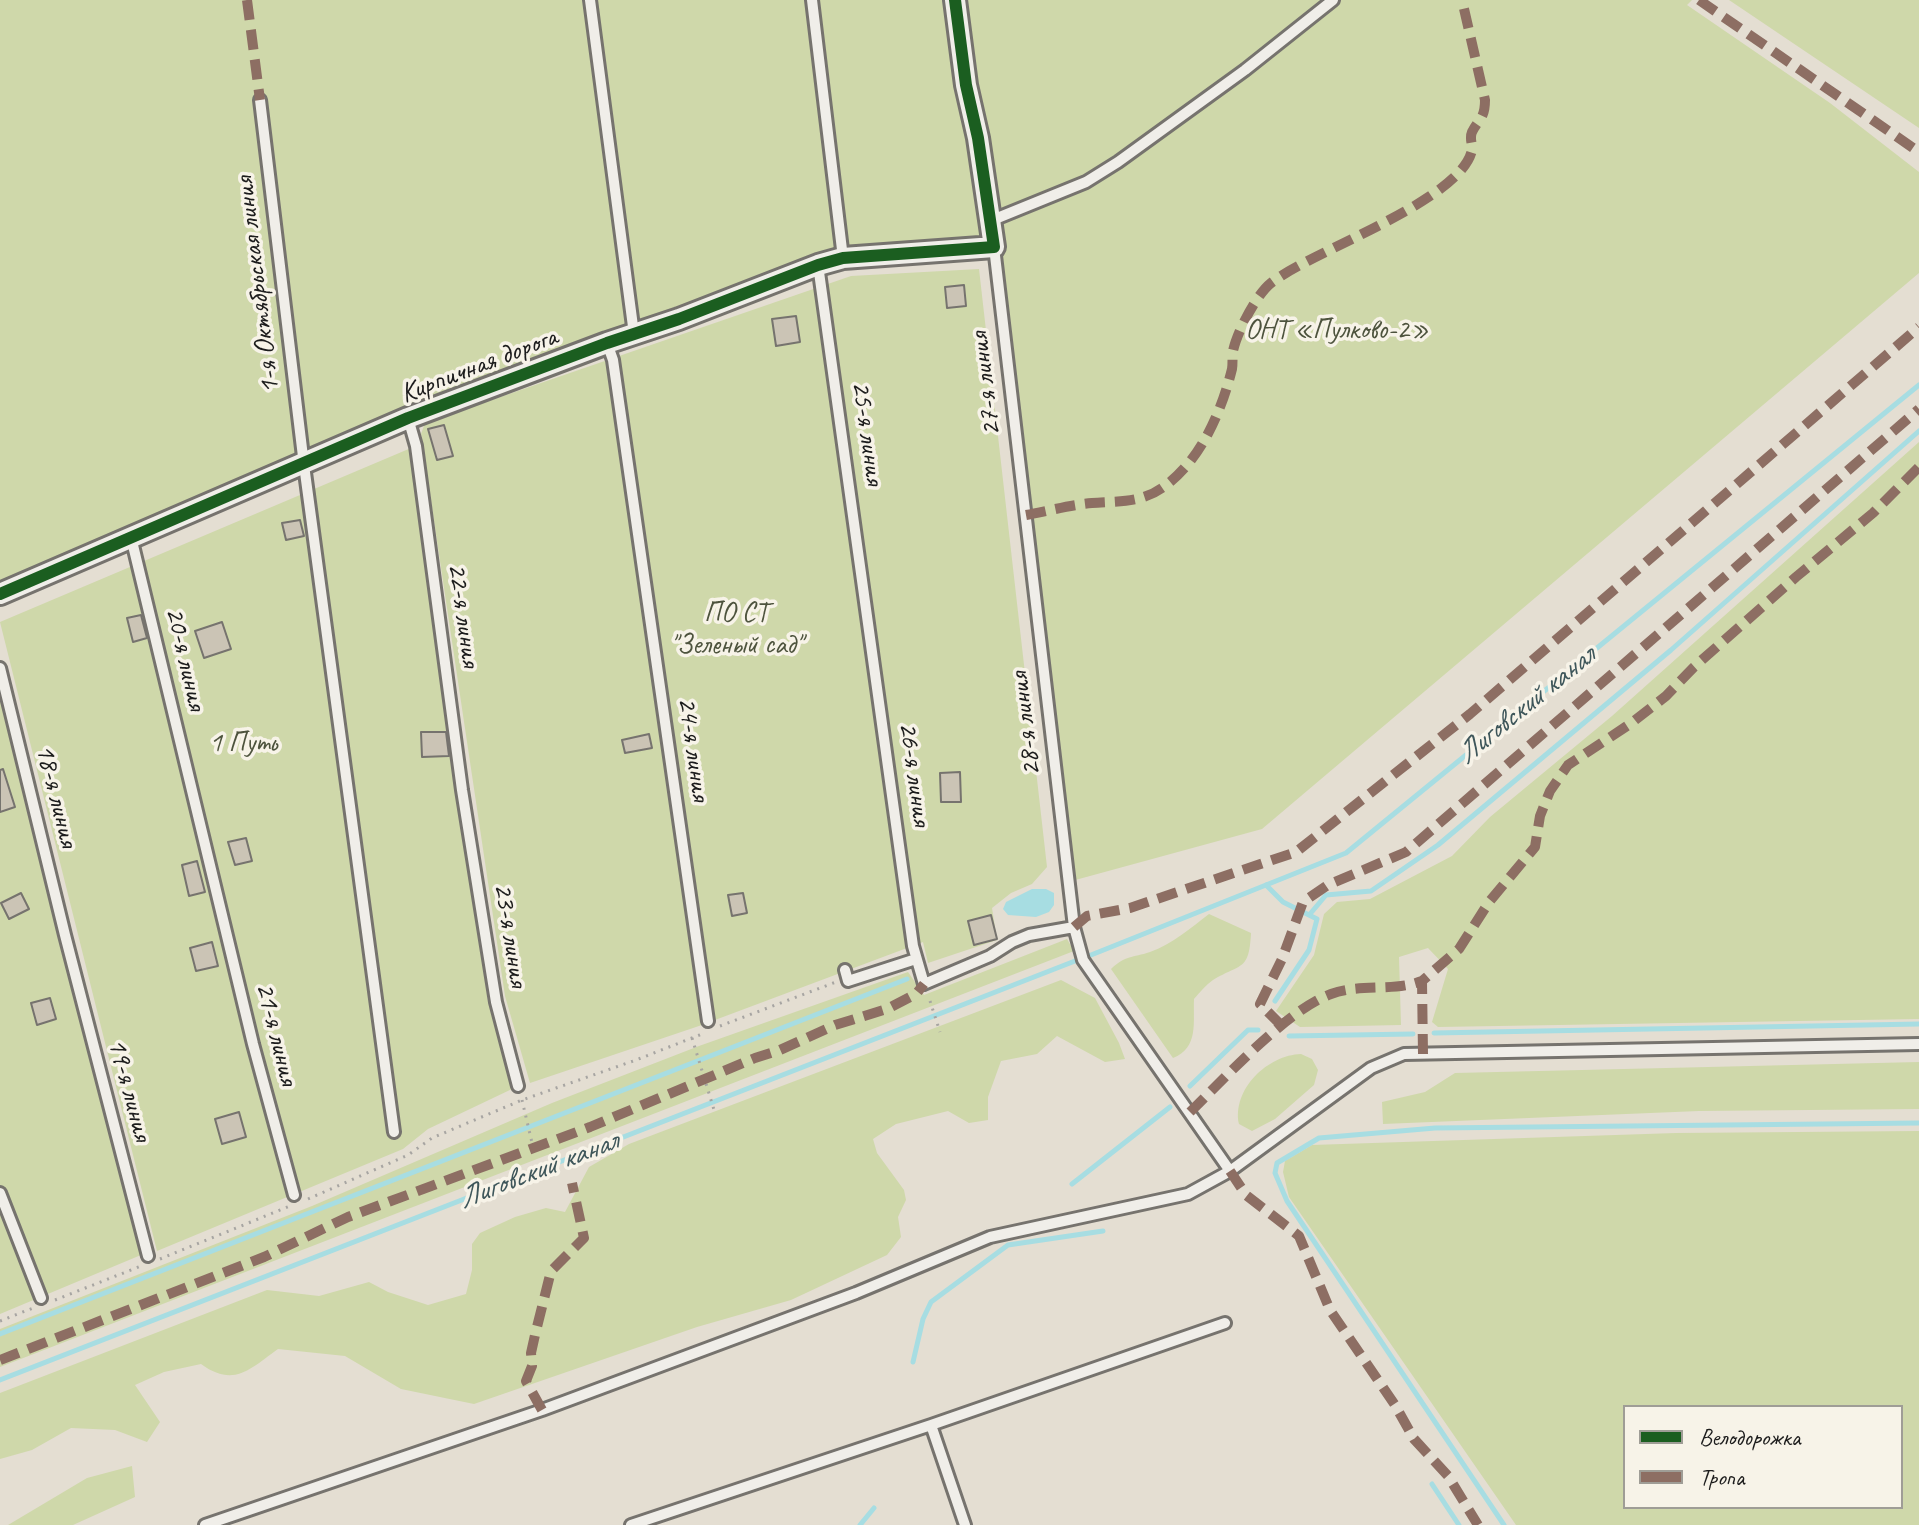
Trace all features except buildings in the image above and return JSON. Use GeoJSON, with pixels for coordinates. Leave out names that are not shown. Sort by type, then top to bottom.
{"type":"FeatureCollection","features":[{"type":"Feature","properties":{"kind":"street"},"geometry":{"type":"LineString","coordinates":[[955,0],[994,247]]}},
{"type":"Feature","properties":{"kind":"street","name":"Кирпичная дорога"},"geometry":{"type":"LineString","coordinates":[[0,594],[408,418],[818,265],[843,258],[994,247]]}},
{"type":"Feature","properties":{"kind":"lane"},"geometry":{"type":"LineString","coordinates":[[590,0],[634,334]]}},
{"type":"Feature","properties":{"kind":"lane"},"geometry":{"type":"LineString","coordinates":[[812,0],[843,258]]}},
{"type":"Feature","properties":{"kind":"lane"},"geometry":{"type":"LineString","coordinates":[[990,221],[1086,182],[1118,162],[1235,78],[1333,0]]}},
{"type":"Feature","properties":{"kind":"lane","name":"1-я Октябрьская линия"},"geometry":{"type":"LineString","coordinates":[[260,100],[304,465],[394,1132]]}},
{"type":"Feature","properties":{"kind":"lane","name":"27-я линия"},"geometry":{"type":"LineString","coordinates":[[994,247],[1026,515]]}},
{"type":"Feature","properties":{"kind":"lane","name":"25-я линия"},"geometry":{"type":"LineString","coordinates":[[818,265],[867,607]]}},
{"type":"Feature","properties":{"kind":"lane","name":"24-я линия"},"geometry":{"type":"LineString","coordinates":[[607,343],[613,360],[708,1021]]}},
{"type":"Feature","properties":{"kind":"lane","name":"22-я линия"},"geometry":{"type":"LineString","coordinates":[[408,418],[416,446],[462,790]]}},
{"type":"Feature","properties":{"kind":"lane","name":"28-я линия"},"geometry":{"type":"LineString","coordinates":[[1026,515],[1074,927],[1083,960],[1230,1171]]}},
{"type":"Feature","properties":{"kind":"lane","name":"20-я линия"},"geometry":{"type":"LineString","coordinates":[[131,537],[214,886]]}},
{"type":"Feature","properties":{"kind":"lane","name":"26-я линия"},"geometry":{"type":"LineString","coordinates":[[867,607],[916,959]]}},
{"type":"Feature","properties":{"kind":"lane","name":"18-я линия"},"geometry":{"type":"LineString","coordinates":[[0,668],[65,935]]}},
{"type":"Feature","properties":{"kind":"lane","name":"23-я линия"},"geometry":{"type":"LineString","coordinates":[[462,790],[496,1002],[518,1086]]}},
{"type":"Feature","properties":{"kind":"lane","name":"21-я линия"},"geometry":{"type":"LineString","coordinates":[[214,886],[294,1195]]}},
{"type":"Feature","properties":{"kind":"lane"},"geometry":{"type":"LineString","coordinates":[[846,976],[916,959],[924,984],[990,956],[1029,935],[1074,927]]}},
{"type":"Feature","properties":{"kind":"lane","name":"19-я линия"},"geometry":{"type":"LineString","coordinates":[[65,935],[148,1256]]}},
{"type":"Feature","properties":{"kind":"lane"},"geometry":{"type":"LineString","coordinates":[[205,1525],[542,1410],[856,1293],[990,1237],[1188,1194],[1230,1171],[1371,1068],[1404,1054],[1919,1044]]}},
{"type":"Feature","properties":{"kind":"lane"},"geometry":{"type":"LineString","coordinates":[[0,1193],[41,1298]]}},
{"type":"Feature","properties":{"kind":"lane"},"geometry":{"type":"LineString","coordinates":[[631,1525],[1225,1323]]}},
{"type":"Feature","properties":{"kind":"lane"},"geometry":{"type":"LineString","coordinates":[[931,1425],[965,1525]]}},
{"type":"Feature","properties":{"kind":"path"},"geometry":{"type":"LineString","coordinates":[[0,1321],[253,1222],[408,1155],[432,1138],[522,1100],[692,1038],[846,976]]}},
{"type":"Feature","properties":{"kind":"path"},"geometry":{"type":"LineString","coordinates":[[930,1001],[940,1032]]}},
{"type":"Feature","properties":{"kind":"path"},"geometry":{"type":"LineString","coordinates":[[692,1038],[715,1113]]}},
{"type":"Feature","properties":{"kind":"path"},"geometry":{"type":"LineString","coordinates":[[523,1108],[533,1147]]}},
{"type":"Feature","properties":{"kind":"green space","name":"ОНТ «Пулково-2»"},"geometry":{"type":"Polygon","coordinates":[[[0,0],[1692,0],[1687,5],[1830,103],[1919,172],[1919,273],[1262,829],[1068,882],[994,247],[843,258],[634,334],[0,594],[0,0]]]}},
{"type":"Feature","properties":{"kind":"green space"},"geometry":{"type":"Polygon","coordinates":[[[1729,0],[1919,0],[1919,128],[1729,0]]]}},
{"type":"Feature","properties":{"kind":"green space","name":"ПО СТ \"Зеленый сад\""},"geometry":{"type":"Polygon","coordinates":[[[979,269],[1047,867],[1032,884],[1011,893],[992,908],[997,940],[928,963],[923,942],[699,1026],[530,1083],[505,996],[421,434],[425,423],[851,276],[979,269]]]}},
{"type":"Feature","properties":{"kind":"green space"},"geometry":{"type":"Polygon","coordinates":[[[1919,442],[1919,1019],[1438,1027],[1432,1022],[1448,969],[1428,948],[1399,957],[1401,1025],[1300,1027],[1276,1011],[1314,955],[1324,914],[1337,902],[1370,899],[1452,856],[1490,817],[1612,716],[1919,442]]]}},
{"type":"Feature","properties":{"kind":"green space","name":"1 Путь"},"geometry":{"type":"Polygon","coordinates":[[[411,448],[488,1001],[512,1089],[428,1129],[403,1149],[157,1251],[0,622],[411,448]]]}},
{"type":"Feature","properties":{"kind":"green space"},"geometry":{"type":"Polygon","coordinates":[[[0,689],[141,1255],[0,1314],[0,689]]]}},
{"type":"Feature","properties":{"kind":"green space"},"geometry":{"type":"Polygon","coordinates":[[[1209,914],[1251,933],[1248,954],[1242,964],[1213,980],[1194,999],[1191,1041],[1181,1054],[1173,1058],[1111,969],[1125,959],[1166,945],[1209,914]]]}},
{"type":"Feature","properties":{"kind":"green space"},"geometry":{"type":"Polygon","coordinates":[[[1067,939],[1074,951],[0,1367],[0,1329],[312,1206],[552,1103],[699,1046],[908,972],[924,995],[1067,939]]]}},
{"type":"Feature","properties":{"kind":"green space"},"geometry":{"type":"Polygon","coordinates":[[[1061,980],[1095,998],[1125,1059],[1105,1062],[1057,1036],[1037,1054],[1001,1061],[988,1097],[988,1120],[969,1123],[948,1111],[896,1124],[873,1139],[877,1153],[904,1190],[906,1200],[898,1217],[901,1237],[887,1255],[791,1300],[697,1327],[474,1404],[401,1389],[345,1356],[278,1349],[250,1369],[232,1375],[223,1375],[201,1364],[164,1372],[135,1385],[160,1422],[147,1442],[115,1430],[71,1428],[32,1450],[0,1459],[0,1393],[267,1290],[319,1296],[369,1282],[388,1292],[428,1305],[466,1294],[472,1270],[472,1244],[480,1233],[515,1217],[546,1208],[565,1212],[589,1167],[629,1144],[1061,980]]]}},
{"type":"Feature","properties":{"kind":"green space"},"geometry":{"type":"Polygon","coordinates":[[[1301,1054],[1312,1059],[1318,1070],[1314,1085],[1275,1119],[1252,1131],[1239,1124],[1241,1098],[1255,1076],[1276,1060],[1301,1054]]]}},
{"type":"Feature","properties":{"kind":"green space"},"geometry":{"type":"Polygon","coordinates":[[[1919,1062],[1919,1109],[1699,1111],[1383,1124],[1382,1102],[1425,1092],[1455,1073],[1919,1062]]]}},
{"type":"Feature","properties":{"kind":"green space"},"geometry":{"type":"Polygon","coordinates":[[[1919,1131],[1919,1525],[1516,1525],[1289,1197],[1283,1172],[1285,1161],[1312,1145],[1676,1133],[1919,1131]]]}},
{"type":"Feature","properties":{"kind":"green space"},"geometry":{"type":"Polygon","coordinates":[[[132,1466],[135,1497],[73,1525],[8,1525],[87,1478],[132,1466]]]}},
{"type":"Feature","properties":{"kind":"water"},"geometry":{"type":"Polygon","coordinates":[[[1032,889],[1046,889],[1054,893],[1054,905],[1049,912],[1036,917],[1008,915],[1003,909],[1006,902],[1032,889]]]}},
{"type":"Feature","properties":{"kind":"waterway","name":"Лиговский канал"},"geometry":{"type":"LineString","coordinates":[[1091,955],[1346,853],[1919,385]]}},
{"type":"Feature","properties":{"kind":"waterway"},"geometry":{"type":"LineString","coordinates":[[1310,914],[1326,895],[1371,891],[1438,845],[1671,650],[1919,431]]}},
{"type":"Feature","properties":{"kind":"waterway"},"geometry":{"type":"LineString","coordinates":[[1266,885],[1283,902],[1317,919],[1309,950],[1275,1001]]}},
{"type":"Feature","properties":{"kind":"waterway","name":"Лиговский канал"},"geometry":{"type":"LineString","coordinates":[[0,1380],[1075,961]]}},
{"type":"Feature","properties":{"kind":"waterway"},"geometry":{"type":"LineString","coordinates":[[0,1334],[907,979]]}},
{"type":"Feature","properties":{"kind":"waterway"},"geometry":{"type":"LineString","coordinates":[[1434,1033],[1919,1024]]}},
{"type":"Feature","properties":{"kind":"waterway"},"geometry":{"type":"LineString","coordinates":[[1190,1086],[1248,1030],[1258,1030]]}},
{"type":"Feature","properties":{"kind":"waterway"},"geometry":{"type":"LineString","coordinates":[[1289,1036],[1413,1034]]}},
{"type":"Feature","properties":{"kind":"waterway"},"geometry":{"type":"LineString","coordinates":[[1072,1184],[1170,1107]]}},
{"type":"Feature","properties":{"kind":"waterway"},"geometry":{"type":"LineString","coordinates":[[1504,1525],[1287,1201],[1275,1173],[1277,1163],[1319,1138],[1435,1128],[1919,1123]]}},
{"type":"Feature","properties":{"kind":"waterway"},"geometry":{"type":"LineString","coordinates":[[913,1362],[923,1319],[931,1302],[1008,1245],[1103,1231]]}},
{"type":"Feature","properties":{"kind":"waterway"},"geometry":{"type":"LineString","coordinates":[[1432,1484],[1459,1525]]}},
{"type":"Feature","properties":{"kind":"waterway"},"geometry":{"type":"LineString","coordinates":[[860,1525],[874,1508]]}},
{"type":"Feature","properties":{"kind":"marked path"},"geometry":{"type":"LineString","coordinates":[[247,0],[260,100]]}},
{"type":"Feature","properties":{"kind":"marked path"},"geometry":{"type":"LineString","coordinates":[[1026,515],[1084,504],[1137,499],[1162,488],[1187,465],[1207,435],[1227,386],[1239,334],[1265,289],[1291,270],[1415,206],[1442,188],[1462,169],[1472,150],[1471,135],[1485,106],[1462,0]]}},
{"type":"Feature","properties":{"kind":"marked path"},"geometry":{"type":"LineString","coordinates":[[1699,0],[1919,152]]}},
{"type":"Feature","properties":{"kind":"marked path"},"geometry":{"type":"LineString","coordinates":[[1074,927],[1087,916],[1130,908],[1296,852],[1470,714],[1919,327]]}},
{"type":"Feature","properties":{"kind":"marked path"},"geometry":{"type":"LineString","coordinates":[[1282,1026],[1260,1004],[1282,959],[1303,902],[1328,885],[1406,852],[1919,409]]}},
{"type":"Feature","properties":{"kind":"marked path"},"geometry":{"type":"LineString","coordinates":[[1423,1054],[1422,981],[1459,949],[1489,902],[1535,847],[1540,816],[1550,791],[1568,765],[1666,696],[1694,667],[1873,513],[1919,467]]}},
{"type":"Feature","properties":{"kind":"marked path"},"geometry":{"type":"LineString","coordinates":[[1190,1112],[1276,1029],[1314,1002],[1342,991],[1422,981]]}},
{"type":"Feature","properties":{"kind":"marked path"},"geometry":{"type":"LineString","coordinates":[[0,1360],[264,1257],[348,1217],[590,1127],[835,1025],[887,1009],[916,994],[924,984]]}},
{"type":"Feature","properties":{"kind":"marked path"},"geometry":{"type":"LineString","coordinates":[[1230,1171],[1246,1195],[1299,1236],[1330,1310],[1395,1405],[1414,1439],[1448,1476],[1478,1525]]}},
{"type":"Feature","properties":{"kind":"marked path"},"geometry":{"type":"LineString","coordinates":[[542,1410],[526,1381],[532,1366],[531,1353],[551,1271],[584,1238],[572,1183]]}},
{"type":"Feature","properties":{"kind":"cycle path"},"geometry":{"type":"LineString","coordinates":[[0,594],[408,418],[818,265],[843,258],[994,247],[955,0]]}}]}
